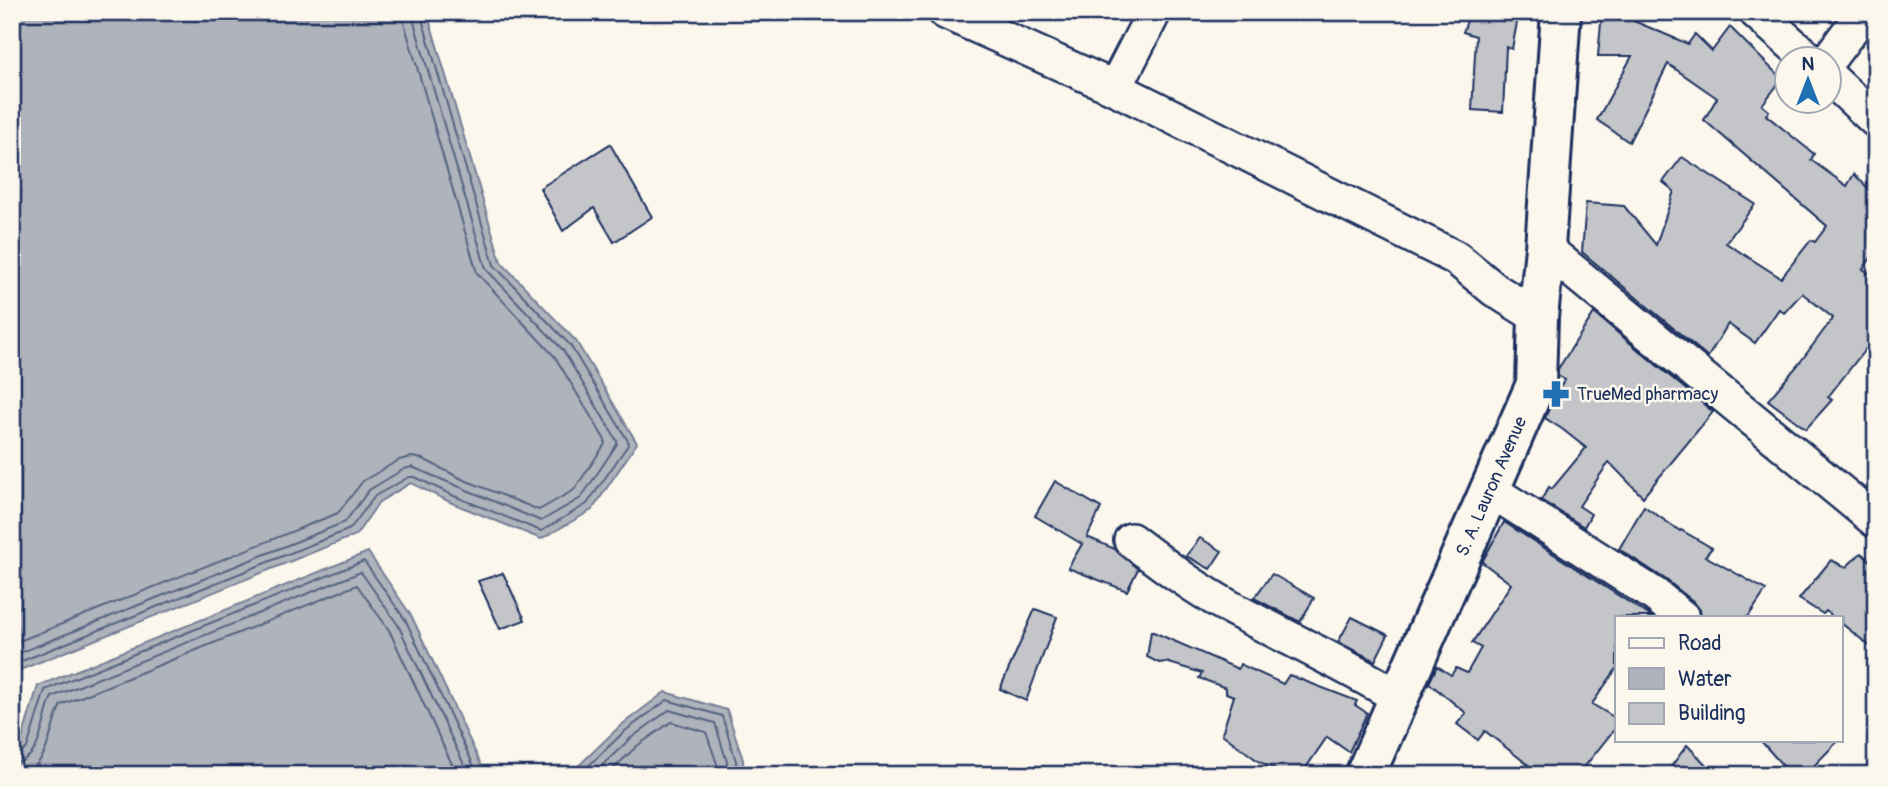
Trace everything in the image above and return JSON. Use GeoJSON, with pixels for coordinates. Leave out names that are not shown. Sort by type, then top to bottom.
{"type":"FeatureCollection","features":[{"type":"Feature","properties":{"kind":"highway","name":"S. A. Lauron Avenue"},"geometry":{"type":"LineString","coordinates":[[1366,775],[1535,384],[1561,12]]}},
{"type":"Feature","properties":{"kind":"street"},"geometry":{"type":"LineString","coordinates":[[945,12],[1115,88],[1457,258],[1495,290],[1538,317]]}},
{"type":"Feature","properties":{"kind":"street"},"geometry":{"type":"LineString","coordinates":[[1115,88],[1154,12]]}},
{"type":"Feature","properties":{"kind":"street"},"geometry":{"type":"LineString","coordinates":[[1756,12],[1794,46]]}},
{"type":"Feature","properties":{"kind":"street"},"geometry":{"type":"LineString","coordinates":[[1839,46],[1864,12]]}},
{"type":"Feature","properties":{"kind":"street"},"geometry":{"type":"LineString","coordinates":[[1842,88],[1876,121]]}},
{"type":"Feature","properties":{"kind":"street"},"geometry":{"type":"LineString","coordinates":[[1545,248],[1876,521]]}},
{"type":"Feature","properties":{"kind":"street"},"geometry":{"type":"LineString","coordinates":[[1490,490],[1655,595],[1681,616]]}},
{"type":"Feature","properties":{"kind":"street"},"geometry":{"type":"LineString","coordinates":[[1131,540],[1186,581],[1232,609],[1400,698]]}},
{"type":"Feature","properties":{"kind":"water"},"geometry":{"type":"Polygon","coordinates":[[[12,12],[427,12],[501,262],[576,341],[637,443],[592,510],[541,539],[452,503],[411,483],[379,502],[356,535],[12,671],[12,12]]]}},
{"type":"Feature","properties":{"kind":"water"},"geometry":{"type":"Polygon","coordinates":[[[368,552],[412,617],[486,775],[12,775],[12,749],[20,745],[38,686],[368,552]]]}},
{"type":"Feature","properties":{"kind":"water"},"geometry":{"type":"Polygon","coordinates":[[[665,692],[727,710],[743,760],[743,775],[569,775],[620,726],[665,692]]]}},
{"type":"Feature","properties":{"kind":"building"},"geometry":{"type":"Polygon","coordinates":[[[1470,12],[1519,12],[1512,49],[1506,47],[1503,112],[1472,110],[1476,36],[1463,32],[1470,12]]]}},
{"type":"Feature","properties":{"kind":"building"},"geometry":{"type":"Polygon","coordinates":[[[1602,12],[1634,12],[1634,21],[1688,44],[1695,34],[1712,51],[1730,27],[1772,69],[1772,92],[1762,105],[1769,111],[1766,115],[1814,154],[1811,160],[1847,186],[1854,174],[1876,196],[1876,251],[1863,269],[1876,278],[1876,353],[1867,347],[1828,397],[1832,400],[1806,429],[1768,400],[1833,318],[1802,293],[1784,313],[1779,309],[1755,343],[1728,324],[1708,357],[1582,252],[1586,203],[1624,206],[1656,245],[1674,191],[1663,182],[1682,157],[1755,204],[1726,243],[1781,278],[1811,240],[1815,242],[1827,226],[1704,120],[1717,98],[1668,64],[1629,142],[1597,120],[1632,56],[1598,56],[1602,12]]]}},
{"type":"Feature","properties":{"kind":"building"},"geometry":{"type":"Polygon","coordinates":[[[610,144],[652,217],[614,242],[594,208],[563,231],[540,188],[610,144]]]}},
{"type":"Feature","properties":{"kind":"building"},"geometry":{"type":"Polygon","coordinates":[[[1594,313],[1713,412],[1643,497],[1609,462],[1579,506],[1591,514],[1584,527],[1541,500],[1549,487],[1552,489],[1586,448],[1545,418],[1557,390],[1565,380],[1558,376],[1558,369],[1594,313]]]}},
{"type":"Feature","properties":{"kind":"building"},"geometry":{"type":"Polygon","coordinates":[[[1055,481],[1101,508],[1087,537],[1115,549],[1138,569],[1127,591],[1068,568],[1082,544],[1035,516],[1055,481]]]}},
{"type":"Feature","properties":{"kind":"building"},"geometry":{"type":"Polygon","coordinates":[[[1644,506],[1680,531],[1712,548],[1705,556],[1766,590],[1749,616],[1701,616],[1694,602],[1619,549],[1644,506]]]}},
{"type":"Feature","properties":{"kind":"building"},"geometry":{"type":"Polygon","coordinates":[[[1504,522],[1650,616],[1615,616],[1615,671],[1592,704],[1615,718],[1615,729],[1578,775],[1541,775],[1485,731],[1478,740],[1457,724],[1466,713],[1429,683],[1437,666],[1451,675],[1456,668],[1467,673],[1481,648],[1472,643],[1511,584],[1482,562],[1504,522]]]}},
{"type":"Feature","properties":{"kind":"building"},"geometry":{"type":"Polygon","coordinates":[[[1200,538],[1222,551],[1210,569],[1186,556],[1200,538]]]}},
{"type":"Feature","properties":{"kind":"building"},"geometry":{"type":"Polygon","coordinates":[[[1861,553],[1876,566],[1876,651],[1842,624],[1842,616],[1832,616],[1826,611],[1823,614],[1799,599],[1831,560],[1846,567],[1861,553]]]}},
{"type":"Feature","properties":{"kind":"building"},"geometry":{"type":"Polygon","coordinates":[[[503,573],[525,620],[500,629],[478,581],[503,573]]]}},
{"type":"Feature","properties":{"kind":"building"},"geometry":{"type":"Polygon","coordinates":[[[1272,574],[1314,598],[1300,622],[1254,598],[1272,574]]]}},
{"type":"Feature","properties":{"kind":"building"},"geometry":{"type":"Polygon","coordinates":[[[1035,609],[1057,617],[1026,701],[1000,689],[1035,609]]]}},
{"type":"Feature","properties":{"kind":"building"},"geometry":{"type":"Polygon","coordinates":[[[1352,617],[1388,635],[1375,661],[1338,642],[1352,617]]]}},
{"type":"Feature","properties":{"kind":"building"},"geometry":{"type":"Polygon","coordinates":[[[1151,631],[1238,669],[1240,664],[1283,684],[1289,675],[1357,701],[1355,705],[1367,713],[1349,752],[1327,737],[1301,775],[1286,775],[1258,761],[1222,734],[1234,696],[1226,693],[1226,688],[1199,678],[1202,673],[1166,662],[1159,663],[1147,657],[1151,631]]]}},
{"type":"Feature","properties":{"kind":"building"},"geometry":{"type":"Polygon","coordinates":[[[1762,742],[1837,742],[1805,775],[1791,775],[1762,742]]]}},
{"type":"Feature","properties":{"kind":"building"},"geometry":{"type":"Polygon","coordinates":[[[1687,745],[1716,775],[1665,775],[1687,745]]]}},
{"type":"Feature","properties":{"kind":"place","name":"TrueMed pharmacy"},"geometry":{"type":"Point","coordinates":[1556,394]}}]}
